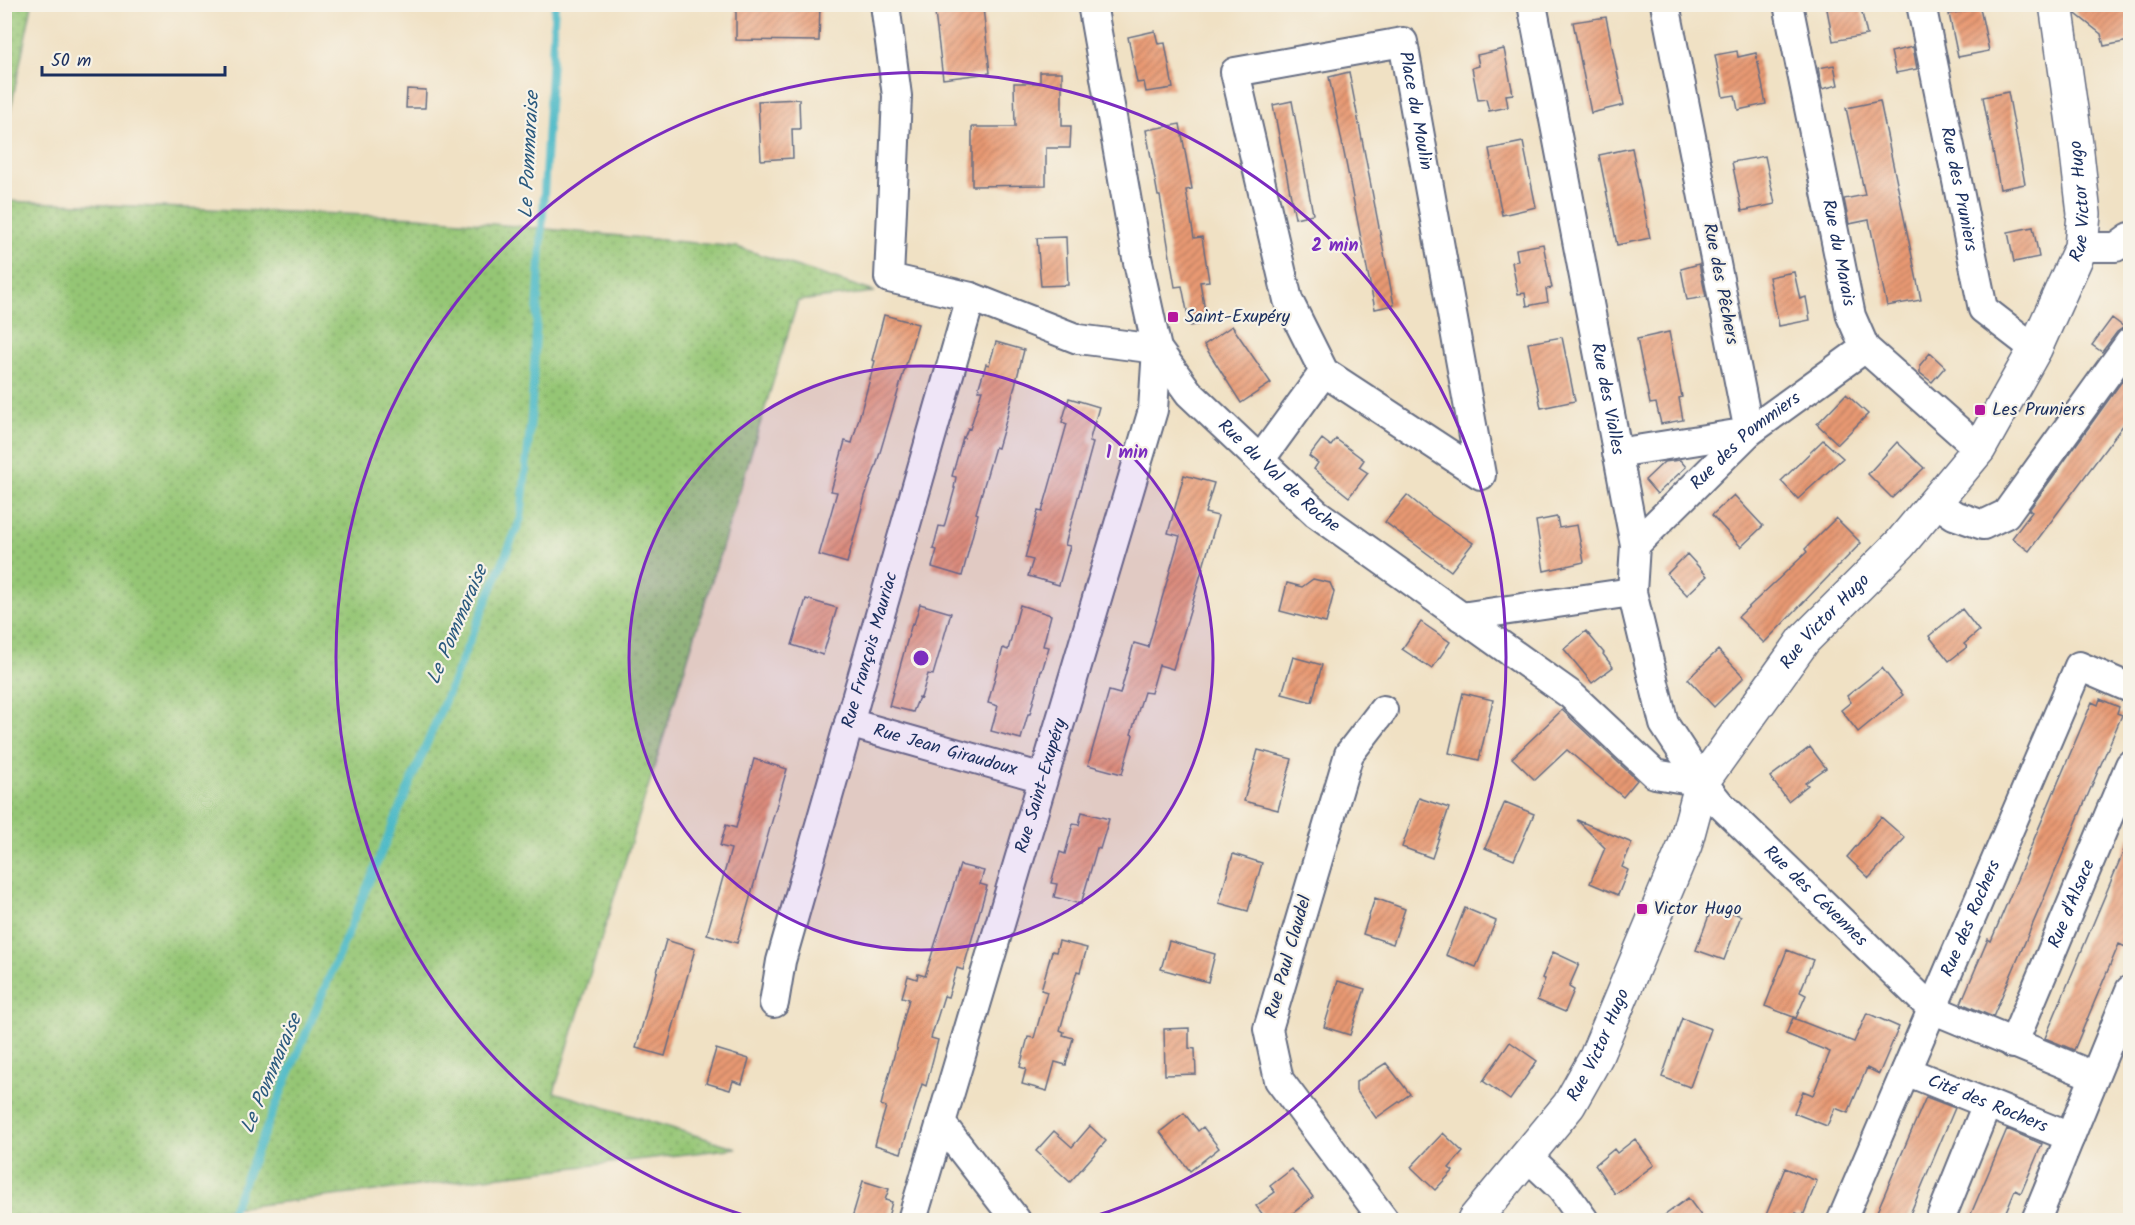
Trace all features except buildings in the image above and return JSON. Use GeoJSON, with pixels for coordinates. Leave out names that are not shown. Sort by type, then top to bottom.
{"type":"FeatureCollection","features":[{"type":"Feature","properties":{"kind":"street"},"geometry":{"type":"LineString","coordinates":[[885,4],[897,96],[889,278],[972,297],[1078,339],[1157,349]]}},
{"type":"Feature","properties":{"kind":"street","name":"Rue du Val de Roche"},"geometry":{"type":"LineString","coordinates":[[1092,4],[1137,254],[1157,349],[1189,393],[1316,513],[1571,695],[1655,774],[1702,782]]}},
{"type":"Feature","properties":{"kind":"street","name":"Rue des Vialles"},"geometry":{"type":"LineString","coordinates":[[1532,4],[1635,545],[1632,592],[1664,724],[1702,782]]}},
{"type":"Feature","properties":{"kind":"street","name":"Rue des Pêchers"},"geometry":{"type":"LineString","coordinates":[[1665,4],[1749,432]]}},
{"type":"Feature","properties":{"kind":"street","name":"Rue du Marais"},"geometry":{"type":"LineString","coordinates":[[1788,4],[1851,316],[1865,348],[1979,449]]}},
{"type":"Feature","properties":{"kind":"street","name":"Rue des Pruniers"},"geometry":{"type":"LineString","coordinates":[[1921,4],[1983,309],[2035,349]]}},
{"type":"Feature","properties":{"kind":"street","name":"Rue Victor Hugo"},"geometry":{"type":"LineString","coordinates":[[1474,1221],[1569,1105],[1596,1057],[1685,845],[1702,782],[1804,640],[1900,544],[1979,449],[2035,349],[2081,247],[2084,214],[2056,4]]}},
{"type":"Feature","properties":{"kind":"street","name":"Place du Moulin"},"geometry":{"type":"LineString","coordinates":[[1403,42],[1481,475],[1324,372],[1288,300],[1235,72],[1403,42]]}},
{"type":"Feature","properties":{"kind":"street"},"geometry":{"type":"LineString","coordinates":[[2081,247],[2116,247],[2130,237]]}},
{"type":"Feature","properties":{"kind":"street","name":"Rue François Mauriac"},"geometry":{"type":"LineString","coordinates":[[774,1004],[782,961],[972,297]]}},
{"type":"Feature","properties":{"kind":"street"},"geometry":{"type":"LineString","coordinates":[[1935,502],[1954,515],[1983,525],[2006,514],[2130,342]]}},
{"type":"Feature","properties":{"kind":"street","name":"Rue des Pommiers"},"geometry":{"type":"LineString","coordinates":[[1635,545],[1749,432],[1865,348]]}},
{"type":"Feature","properties":{"kind":"street","name":"Rue Saint-Exupéry"},"geometry":{"type":"LineString","coordinates":[[912,1221],[1153,410],[1157,349]]}},
{"type":"Feature","properties":{"kind":"street"},"geometry":{"type":"LineString","coordinates":[[1260,460],[1324,372]]}},
{"type":"Feature","properties":{"kind":"street"},"geometry":{"type":"LineString","coordinates":[[1617,453],[1749,432]]}},
{"type":"Feature","properties":{"kind":"street"},"geometry":{"type":"LineString","coordinates":[[1461,617],[1632,592]]}},
{"type":"Feature","properties":{"kind":"street","name":"Rue des Rochers"},"geometry":{"type":"LineString","coordinates":[[1847,1219],[1932,1009],[2079,666],[2130,688]]}},
{"type":"Feature","properties":{"kind":"street","name":"Rue Paul Claudel"},"geometry":{"type":"LineString","coordinates":[[1383,710],[1349,754],[1268,1029],[1279,1080],[1384,1221]]}},
{"type":"Feature","properties":{"kind":"street","name":"Rue Jean Giraudoux"},"geometry":{"type":"LineString","coordinates":[[849,723],[1043,778]]}},
{"type":"Feature","properties":{"kind":"street","name":"Rue d'Alsace"},"geometry":{"type":"LineString","coordinates":[[2013,1044],[2130,765]]}},
{"type":"Feature","properties":{"kind":"street","name":"Rue des Cévennes"},"geometry":{"type":"LineString","coordinates":[[1702,782],[1719,803],[1932,1009]]}},
{"type":"Feature","properties":{"kind":"street"},"geometry":{"type":"LineString","coordinates":[[2036,1221],[2130,990]]}},
{"type":"Feature","properties":{"kind":"street"},"geometry":{"type":"LineString","coordinates":[[1932,1009],[2094,1076]]}},
{"type":"Feature","properties":{"kind":"street","name":"Cité des Rochers"},"geometry":{"type":"LineString","coordinates":[[1906,1071],[2070,1137]]}},
{"type":"Feature","properties":{"kind":"street"},"geometry":{"type":"LineString","coordinates":[[1940,1221],[1988,1104]]}},
{"type":"Feature","properties":{"kind":"street"},"geometry":{"type":"LineString","coordinates":[[941,1123],[1016,1221]]}},
{"type":"Feature","properties":{"kind":"street"},"geometry":{"type":"LineString","coordinates":[[1527,1156],[1561,1188],[1584,1221]]}},
{"type":"Feature","properties":{"kind":"green space"},"geometry":{"type":"Polygon","coordinates":[[[4,5],[32,5],[5,137],[4,5]]]}},
{"type":"Feature","properties":{"kind":"green space"},"geometry":{"type":"Polygon","coordinates":[[[5,201],[418,217],[737,247],[875,292],[798,301],[554,1092],[737,1148],[148,1218],[147,1220],[5,1220],[5,201]]]}},
{"type":"Feature","properties":{"kind":"waterway","name":"Le Pommaraise"},"geometry":{"type":"LineString","coordinates":[[228,1220],[521,518],[531,418],[555,4]]}},
{"type":"Feature","properties":{"kind":"place","name":"Saint-Exupéry"},"geometry":{"type":"Point","coordinates":[1173,317]}},
{"type":"Feature","properties":{"kind":"place","name":"Les Pruniers"},"geometry":{"type":"Point","coordinates":[1980,410]}},
{"type":"Feature","properties":{"kind":"place","name":"Victor Hugo"},"geometry":{"type":"Point","coordinates":[1642,909]}}]}
